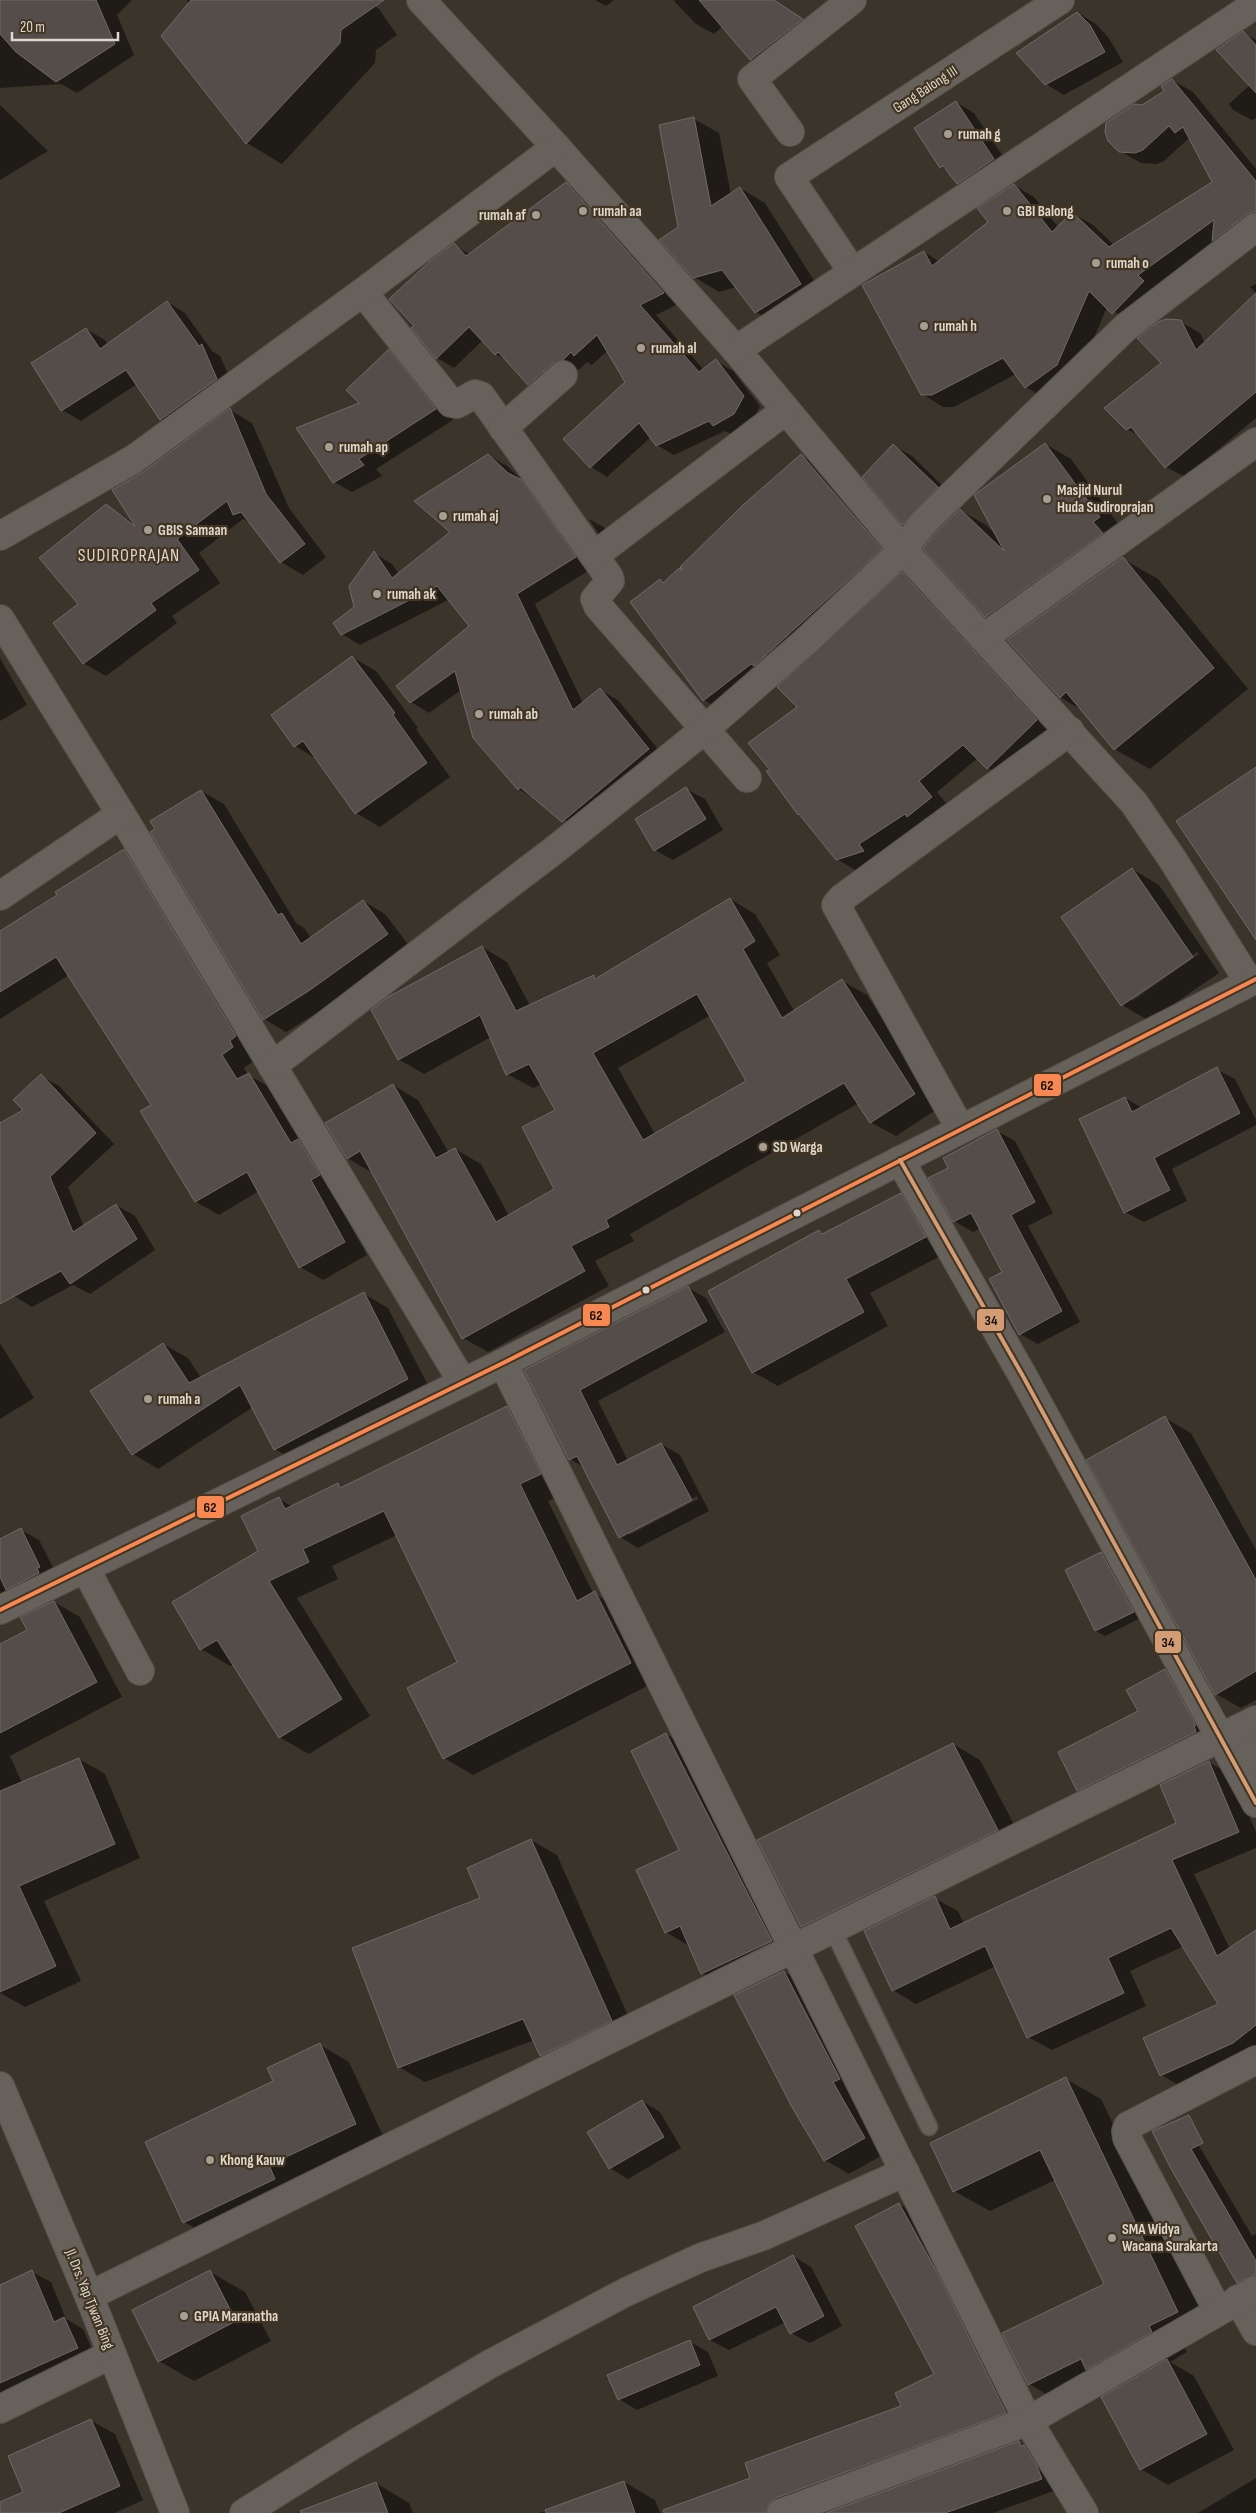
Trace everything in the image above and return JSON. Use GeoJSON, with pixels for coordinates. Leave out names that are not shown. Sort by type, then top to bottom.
{"type":"FeatureCollection","features":[{"type":"Feature","properties":{"kind":"street"},"geometry":{"type":"LineString","coordinates":[[790,132],[752,79],[852,0]]}},
{"type":"Feature","properties":{"kind":"street","name":"Gang Balong III"},"geometry":{"type":"LineString","coordinates":[[852,271],[789,177],[1060,0]]}},
{"type":"Feature","properties":{"kind":"street"},"geometry":{"type":"LineString","coordinates":[[2,1604],[85,1568],[504,1363],[960,1128],[1253,980],[1134,803],[903,550],[736,350],[430,3]]}},
{"type":"Feature","properties":{"kind":"street"},"geometry":{"type":"LineString","coordinates":[[736,350],[852,271],[1256,4]]}},
{"type":"Feature","properties":{"kind":"street"},"geometry":{"type":"LineString","coordinates":[[0,536],[134,459],[363,292],[556,147]]}},
{"type":"Feature","properties":{"kind":"street"},"geometry":{"type":"LineString","coordinates":[[272,1066],[557,848],[704,730],[805,642],[903,550],[923,523],[1126,327],[1256,227]]}},
{"type":"Feature","properties":{"kind":"street"},"geometry":{"type":"LineString","coordinates":[[363,292],[451,403],[457,404],[475,394],[479,395],[595,555],[610,581],[595,599],[598,606],[747,778]]}},
{"type":"Feature","properties":{"kind":"street"},"geometry":{"type":"LineString","coordinates":[[503,428],[563,375]]}},
{"type":"Feature","properties":{"kind":"street"},"geometry":{"type":"LineString","coordinates":[[595,555],[786,410]]}},
{"type":"Feature","properties":{"kind":"street"},"geometry":{"type":"LineString","coordinates":[[983,638],[1256,442]]}},
{"type":"Feature","properties":{"kind":"street"},"geometry":{"type":"LineString","coordinates":[[0,618],[121,814],[463,1383]]}},
{"type":"Feature","properties":{"kind":"street"},"geometry":{"type":"LineString","coordinates":[[960,1128],[836,905],[842,898],[1070,731]]}},
{"type":"Feature","properties":{"kind":"street"},"geometry":{"type":"LineString","coordinates":[[0,896],[121,814]]}},
{"type":"Feature","properties":{"kind":"street"},"geometry":{"type":"LineString","coordinates":[[900,1160],[1024,1378],[1256,1760]]}},
{"type":"Feature","properties":{"kind":"street"},"geometry":{"type":"LineString","coordinates":[[504,1363],[1028,2421],[1084,2513]]}},
{"type":"Feature","properties":{"kind":"street"},"geometry":{"type":"LineString","coordinates":[[85,1568],[140,1671]]}},
{"type":"Feature","properties":{"kind":"street"},"geometry":{"type":"LineString","coordinates":[[1238,1730],[1256,1803]]}},
{"type":"Feature","properties":{"kind":"street"},"geometry":{"type":"LineString","coordinates":[[90,2296],[1238,1730]]}},
{"type":"Feature","properties":{"kind":"street"},"geometry":{"type":"LineString","coordinates":[[1256,2060],[1128,2126],[1126,2131],[1127,2138],[1147,2178],[1237,2300],[1256,2331]]}},
{"type":"Feature","properties":{"kind":"street","name":"Jl. Drs. Yap Tjwan Bing"},"geometry":{"type":"LineString","coordinates":[[2,2098],[90,2296],[175,2513]]}},
{"type":"Feature","properties":{"kind":"street"},"geometry":{"type":"LineString","coordinates":[[244,2513],[356,2443],[490,2364],[626,2292],[700,2258],[763,2236],[905,2172]]}},
{"type":"Feature","properties":{"kind":"street"},"geometry":{"type":"LineString","coordinates":[[781,2513],[1028,2421],[1237,2300]]}},
{"type":"Feature","properties":{"kind":"street"},"geometry":{"type":"LineString","coordinates":[[0,2409],[112,2354]]}},
{"type":"Feature","properties":{"kind":"lane"},"geometry":{"type":"LineString","coordinates":[[833,1930],[929,2127]]}},
{"type":"Feature","properties":{"kind":"building"},"geometry":{"type":"Polygon","coordinates":[[[0,0],[96,0],[115,44],[56,82],[16,52],[0,34],[0,0]]]}},
{"type":"Feature","properties":{"kind":"building"},"geometry":{"type":"Polygon","coordinates":[[[191,0],[384,0],[341,30],[340,43],[246,144],[161,36],[191,0]]]}},
{"type":"Feature","properties":{"kind":"building"},"geometry":{"type":"Polygon","coordinates":[[[699,0],[774,0],[803,19],[750,60],[699,0]]]}},
{"type":"Feature","properties":{"kind":"building"},"geometry":{"type":"Polygon","coordinates":[[[1077,12],[1090,25],[1105,52],[1045,85],[1016,53],[1077,12]]]}},
{"type":"Feature","properties":{"kind":"building"},"geometry":{"type":"Polygon","coordinates":[[[1243,31],[1256,45],[1256,93],[1216,50],[1243,31]]]}},
{"type":"Feature","properties":{"kind":"building"},"geometry":{"type":"Polygon","coordinates":[[[1172,79],[1256,181],[1256,211],[1246,215],[1212,241],[1214,220],[1138,275],[1144,281],[1112,314],[1089,291],[1057,365],[1025,388],[1003,358],[932,395],[921,395],[862,285],[924,251],[932,266],[988,222],[977,208],[1014,184],[1052,232],[1072,212],[1109,247],[1212,182],[1183,127],[1175,133],[1169,126],[1143,150],[1135,153],[1119,152],[1108,141],[1105,132],[1106,123],[1134,104],[1142,105],[1164,91],[1161,86],[1172,79]]]}},
{"type":"Feature","properties":{"kind":"building","name":"rumah g"},"geometry":{"type":"Polygon","coordinates":[[[956,101],[994,159],[957,184],[943,166],[940,168],[914,128],[956,101]]]}},
{"type":"Feature","properties":{"kind":"building"},"geometry":{"type":"Polygon","coordinates":[[[694,117],[711,206],[740,187],[801,284],[755,313],[722,270],[693,278],[659,240],[678,227],[659,125],[694,117]]]}},
{"type":"Feature","properties":{"kind":"building"},"geometry":{"type":"Polygon","coordinates":[[[566,182],[664,293],[640,305],[699,372],[716,359],[744,396],[734,414],[713,426],[709,421],[656,446],[639,423],[590,468],[563,439],[625,382],[597,335],[574,356],[571,352],[563,360],[553,363],[528,385],[498,352],[495,355],[469,327],[436,359],[411,328],[414,326],[389,299],[429,262],[454,243],[466,256],[566,182]]]}},
{"type":"Feature","properties":{"kind":"building"},"geometry":{"type":"Polygon","coordinates":[[[1256,293],[1256,392],[1165,468],[1131,427],[1126,430],[1104,408],[1161,363],[1137,338],[1158,322],[1166,319],[1181,320],[1196,350],[1256,293]]]}},
{"type":"Feature","properties":{"kind":"building"},"geometry":{"type":"Polygon","coordinates":[[[167,301],[199,346],[202,344],[217,379],[160,420],[126,370],[61,411],[31,363],[86,328],[100,349],[167,301]]]}},
{"type":"Feature","properties":{"kind":"building"},"geometry":{"type":"Polygon","coordinates":[[[389,349],[436,409],[359,459],[364,465],[333,483],[296,428],[359,403],[346,390],[389,349]]]}},
{"type":"Feature","properties":{"kind":"building"},"geometry":{"type":"Polygon","coordinates":[[[230,408],[266,494],[305,544],[280,563],[241,512],[233,515],[227,501],[177,539],[199,570],[151,603],[156,610],[83,664],[53,623],[78,604],[39,558],[106,504],[135,526],[112,490],[143,472],[230,408]]]}},
{"type":"Feature","properties":{"kind":"building"},"geometry":{"type":"Polygon","coordinates":[[[1045,443],[1100,517],[1093,522],[1103,533],[985,617],[923,549],[935,533],[960,509],[1004,551],[974,495],[1045,443]]]}},
{"type":"Feature","properties":{"kind":"building"},"geometry":{"type":"Polygon","coordinates":[[[893,444],[938,487],[902,525],[862,477],[893,444]]]}},
{"type":"Feature","properties":{"kind":"building"},"geometry":{"type":"Polygon","coordinates":[[[488,454],[508,473],[522,480],[576,557],[517,594],[573,710],[600,688],[649,749],[562,822],[520,787],[518,790],[473,738],[455,671],[410,703],[396,686],[469,626],[437,586],[341,635],[333,623],[354,607],[349,586],[374,551],[392,578],[450,532],[414,501],[488,454]]]}},
{"type":"Feature","properties":{"kind":"building"},"geometry":{"type":"Polygon","coordinates":[[[801,454],[882,549],[754,666],[751,664],[703,701],[630,602],[660,579],[663,583],[679,568],[683,570],[680,567],[743,505],[801,454]]]}},
{"type":"Feature","properties":{"kind":"building"},"geometry":{"type":"Polygon","coordinates":[[[1123,557],[1214,668],[1114,750],[1066,692],[1060,698],[1007,640],[1123,557]]]}},
{"type":"Feature","properties":{"kind":"building"},"geometry":{"type":"Polygon","coordinates":[[[902,572],[1037,720],[987,769],[963,745],[919,781],[932,797],[907,817],[905,814],[859,844],[864,851],[836,860],[798,815],[766,771],[770,770],[748,743],[797,707],[777,687],[902,572]]]}},
{"type":"Feature","properties":{"kind":"building"},"geometry":{"type":"Polygon","coordinates":[[[352,656],[395,713],[393,715],[427,763],[355,814],[303,741],[294,747],[271,715],[352,656]]]}},
{"type":"Feature","properties":{"kind":"building"},"geometry":{"type":"Polygon","coordinates":[[[1256,767],[1256,940],[1176,821],[1256,767]]]}},
{"type":"Feature","properties":{"kind":"building"},"geometry":{"type":"Polygon","coordinates":[[[686,787],[706,819],[654,851],[635,819],[686,787]]]}},
{"type":"Feature","properties":{"kind":"building"},"geometry":{"type":"Polygon","coordinates":[[[201,790],[278,915],[282,913],[301,944],[363,900],[388,934],[310,990],[263,1020],[150,832],[155,829],[150,821],[201,790]]]}},
{"type":"Feature","properties":{"kind":"building"},"geometry":{"type":"Polygon","coordinates":[[[124,849],[236,1036],[230,1041],[233,1047],[222,1055],[237,1079],[249,1073],[291,1143],[298,1139],[320,1175],[311,1180],[345,1242],[299,1268],[247,1172],[195,1202],[140,1111],[151,1105],[56,957],[0,992],[0,931],[57,895],[55,892],[124,849]]]}},
{"type":"Feature","properties":{"kind":"building"},"geometry":{"type":"Polygon","coordinates":[[[1132,868],[1193,957],[1121,1006],[1061,917],[1132,868]]]}},
{"type":"Feature","properties":{"kind":"building"},"geometry":{"type":"Polygon","coordinates":[[[730,898],[755,941],[743,949],[782,1018],[842,979],[915,1094],[870,1123],[844,1083],[606,1220],[609,1227],[571,1246],[585,1271],[462,1339],[360,1151],[347,1159],[325,1123],[393,1084],[436,1158],[455,1148],[496,1222],[554,1189],[522,1127],[555,1110],[529,1064],[506,1075],[480,1015],[398,1060],[371,1010],[388,997],[482,946],[516,1011],[594,975],[595,979],[730,898]],[[697,994],[593,1053],[643,1140],[746,1081],[697,994]]]}},
{"type":"Feature","properties":{"kind":"building"},"geometry":{"type":"Polygon","coordinates":[[[1217,1067],[1240,1113],[1154,1158],[1170,1190],[1124,1213],[1079,1119],[1125,1097],[1132,1112],[1217,1067]]]}},
{"type":"Feature","properties":{"kind":"building"},"geometry":{"type":"Polygon","coordinates":[[[41,1074],[96,1133],[50,1177],[73,1232],[116,1204],[137,1239],[70,1284],[61,1271],[0,1304],[0,1123],[23,1110],[13,1100],[41,1074]]]}},
{"type":"Feature","properties":{"kind":"building"},"geometry":{"type":"Polygon","coordinates":[[[997,1129],[1035,1202],[1011,1215],[1062,1311],[1019,1335],[989,1279],[1002,1272],[971,1213],[953,1222],[928,1178],[948,1168],[943,1158],[997,1129]]]}},
{"type":"Feature","properties":{"kind":"building"},"geometry":{"type":"Polygon","coordinates":[[[901,1193],[926,1237],[846,1279],[864,1312],[752,1373],[708,1291],[819,1230],[822,1234],[901,1193]]]}},
{"type":"Feature","properties":{"kind":"building"},"geometry":{"type":"Polygon","coordinates":[[[688,1286],[707,1321],[580,1390],[617,1465],[661,1443],[692,1500],[619,1538],[577,1456],[569,1460],[524,1370],[688,1286]]]}},
{"type":"Feature","properties":{"kind":"building"},"geometry":{"type":"Polygon","coordinates":[[[364,1292],[408,1379],[274,1450],[240,1385],[132,1455],[90,1391],[163,1343],[189,1383],[364,1292]]]}},
{"type":"Feature","properties":{"kind":"building"},"geometry":{"type":"Polygon","coordinates":[[[507,1406],[541,1474],[520,1484],[577,1601],[595,1591],[631,1663],[443,1759],[407,1688],[457,1662],[384,1511],[303,1549],[309,1562],[269,1581],[342,1699],[279,1738],[217,1640],[200,1650],[172,1602],[258,1551],[241,1516],[279,1497],[285,1509],[338,1483],[340,1488],[507,1406]]]}},
{"type":"Feature","properties":{"kind":"building"},"geometry":{"type":"Polygon","coordinates":[[[1165,1416],[1256,1580],[1256,1671],[1215,1695],[1086,1460],[1165,1416]]]}},
{"type":"Feature","properties":{"kind":"building"},"geometry":{"type":"Polygon","coordinates":[[[21,1528],[40,1567],[37,1568],[39,1573],[6,1590],[0,1577],[0,1539],[21,1528]]]}},
{"type":"Feature","properties":{"kind":"building"},"geometry":{"type":"Polygon","coordinates":[[[1101,1552],[1134,1612],[1095,1631],[1065,1570],[1101,1552]]]}},
{"type":"Feature","properties":{"kind":"building"},"geometry":{"type":"Polygon","coordinates":[[[54,1601],[97,1682],[0,1733],[0,1644],[27,1630],[20,1617],[54,1601]]]}},
{"type":"Feature","properties":{"kind":"building"},"geometry":{"type":"Polygon","coordinates":[[[1165,1669],[1196,1725],[1194,1726],[1196,1732],[1077,1791],[1058,1752],[1138,1711],[1126,1690],[1165,1669]]]}},
{"type":"Feature","properties":{"kind":"building"},"geometry":{"type":"Polygon","coordinates":[[[666,1733],[772,1941],[701,1974],[680,1926],[665,1933],[636,1870],[679,1850],[631,1751],[666,1733]]]}},
{"type":"Feature","properties":{"kind":"building"},"geometry":{"type":"Polygon","coordinates":[[[953,1743],[998,1830],[801,1927],[757,1840],[953,1743]]]}},
{"type":"Feature","properties":{"kind":"building"},"geometry":{"type":"Polygon","coordinates":[[[79,1758],[115,1844],[19,1886],[56,1966],[0,1992],[0,1791],[79,1758]]]}},
{"type":"Feature","properties":{"kind":"building"},"geometry":{"type":"Polygon","coordinates":[[[1209,1761],[1239,1832],[1172,1860],[1217,1956],[1256,1930],[1256,2025],[1233,2043],[1160,2076],[1143,2038],[1218,2004],[1171,1928],[1108,1958],[1124,1993],[1027,2038],[985,1946],[892,1991],[864,1931],[935,1896],[950,1929],[1176,1823],[1160,1785],[1209,1761]]]}},
{"type":"Feature","properties":{"kind":"building"},"geometry":{"type":"Polygon","coordinates":[[[531,1839],[612,2021],[540,2056],[523,2019],[398,2068],[352,1948],[480,1898],[467,1868],[531,1839]]]}},
{"type":"Feature","properties":{"kind":"building"},"geometry":{"type":"Polygon","coordinates":[[[784,1971],[840,2079],[833,2082],[865,2138],[824,2161],[793,2109],[734,1995],[784,1971]]]}},
{"type":"Feature","properties":{"kind":"building"},"geometry":{"type":"Polygon","coordinates":[[[320,2043],[356,2124],[269,2165],[275,2179],[183,2223],[145,2142],[273,2081],[267,2068],[320,2043]]]}},
{"type":"Feature","properties":{"kind":"building","name":"SMA Widya Wacana Surakarta"},"geometry":{"type":"Polygon","coordinates":[[[1066,2077],[1178,2312],[1149,2326],[1152,2332],[1086,2370],[1081,2359],[1028,2385],[1002,2333],[1104,2284],[1040,2150],[953,2192],[930,2143],[1066,2077]]]}},
{"type":"Feature","properties":{"kind":"building"},"geometry":{"type":"Polygon","coordinates":[[[642,2100],[664,2137],[609,2169],[587,2132],[642,2100]]]}},
{"type":"Feature","properties":{"kind":"building"},"geometry":{"type":"Polygon","coordinates":[[[1189,2115],[1203,2143],[1191,2149],[1256,2261],[1256,2274],[1237,2283],[1170,2167],[1152,2131],[1189,2115]]]}},
{"type":"Feature","properties":{"kind":"building"},"geometry":{"type":"Polygon","coordinates":[[[899,2203],[939,2276],[1006,2413],[776,2498],[769,2503],[766,2513],[664,2513],[663,2510],[750,2478],[745,2463],[901,2406],[895,2393],[934,2374],[855,2226],[899,2203]]]}},
{"type":"Feature","properties":{"kind":"building"},"geometry":{"type":"Polygon","coordinates":[[[793,2255],[824,2316],[790,2334],[776,2307],[709,2340],[693,2307],[793,2255]]]}},
{"type":"Feature","properties":{"kind":"building"},"geometry":{"type":"Polygon","coordinates":[[[32,2270],[54,2322],[64,2317],[78,2348],[0,2383],[0,2285],[32,2270]]]}},
{"type":"Feature","properties":{"kind":"building","name":"GPIA Maranatha"},"geometry":{"type":"Polygon","coordinates":[[[210,2270],[236,2321],[158,2362],[132,2310],[210,2270]]]}},
{"type":"Feature","properties":{"kind":"building"},"geometry":{"type":"Polygon","coordinates":[[[690,2340],[700,2365],[618,2400],[607,2375],[690,2340]]]}},
{"type":"Feature","properties":{"kind":"building"},"geometry":{"type":"Polygon","coordinates":[[[1167,2359],[1207,2434],[1140,2470],[1101,2397],[1167,2359]]]}},
{"type":"Feature","properties":{"kind":"building"},"geometry":{"type":"Polygon","coordinates":[[[91,2419],[120,2486],[59,2513],[0,2513],[0,2502],[23,2492],[8,2456],[91,2419]]]}},
{"type":"Feature","properties":{"kind":"building"},"geometry":{"type":"Polygon","coordinates":[[[1019,2441],[1021,2446],[1024,2445],[1037,2466],[1042,2479],[945,2513],[826,2513],[1019,2441]]]}},
{"type":"Feature","properties":{"kind":"building"},"geometry":{"type":"Polygon","coordinates":[[[624,2481],[635,2513],[546,2513],[545,2510],[624,2481]]]}},
{"type":"Feature","properties":{"kind":"building"},"geometry":{"type":"Polygon","coordinates":[[[376,2482],[388,2513],[301,2513],[300,2511],[376,2482]]]}},
{"type":"Feature","properties":{"kind":"transit line","name":"62"},"geometry":{"type":"LineString","coordinates":[[0,1610],[503,1363],[1256,979]]}},
{"type":"Feature","properties":{"kind":"transit line","name":"34"},"geometry":{"type":"LineString","coordinates":[[900,1160],[1024,1378],[1256,1803]]}},
{"type":"Feature","properties":{"kind":"place","name":"rumah g"},"geometry":{"type":"Point","coordinates":[948,134]}},
{"type":"Feature","properties":{"kind":"place","name":"rumah aa"},"geometry":{"type":"Point","coordinates":[583,211]}},
{"type":"Feature","properties":{"kind":"place","name":"GBI Balong"},"geometry":{"type":"Point","coordinates":[1007,211]}},
{"type":"Feature","properties":{"kind":"place","name":"rumah af"},"geometry":{"type":"Point","coordinates":[536,215]}},
{"type":"Feature","properties":{"kind":"place","name":"rumah o"},"geometry":{"type":"Point","coordinates":[1096,263]}},
{"type":"Feature","properties":{"kind":"place","name":"rumah h"},"geometry":{"type":"Point","coordinates":[924,326]}},
{"type":"Feature","properties":{"kind":"place","name":"rumah al"},"geometry":{"type":"Point","coordinates":[641,348]}},
{"type":"Feature","properties":{"kind":"place","name":"rumah ap"},"geometry":{"type":"Point","coordinates":[329,447]}},
{"type":"Feature","properties":{"kind":"place","name":"Masjid Nurul Huda Sudiroprajan"},"geometry":{"type":"Point","coordinates":[1047,499]}},
{"type":"Feature","properties":{"kind":"place","name":"rumah aj"},"geometry":{"type":"Point","coordinates":[443,516]}},
{"type":"Feature","properties":{"kind":"place","name":"GBIS Samaan"},"geometry":{"type":"Point","coordinates":[148,530]}},
{"type":"Feature","properties":{"kind":"place","name":"rumah ak"},"geometry":{"type":"Point","coordinates":[377,594]}},
{"type":"Feature","properties":{"kind":"place","name":"rumah ab"},"geometry":{"type":"Point","coordinates":[479,714]}},
{"type":"Feature","properties":{"kind":"place","name":"SD Warga"},"geometry":{"type":"Point","coordinates":[763,1147]}},
{"type":"Feature","properties":{"kind":"place","name":"rumah a"},"geometry":{"type":"Point","coordinates":[148,1399]}},
{"type":"Feature","properties":{"kind":"place","name":"Khong Kauw"},"geometry":{"type":"Point","coordinates":[210,2160]}},
{"type":"Feature","properties":{"kind":"place","name":"SMA Widya Wacana Surakarta"},"geometry":{"type":"Point","coordinates":[1112,2238]}},
{"type":"Feature","properties":{"kind":"place","name":"GPIA Maranatha"},"geometry":{"type":"Point","coordinates":[184,2316]}},
{"type":"Feature","properties":{"kind":"district","name":"SUDIROPRAJAN"},"geometry":{"type":"Point","coordinates":[129,555]}}]}
